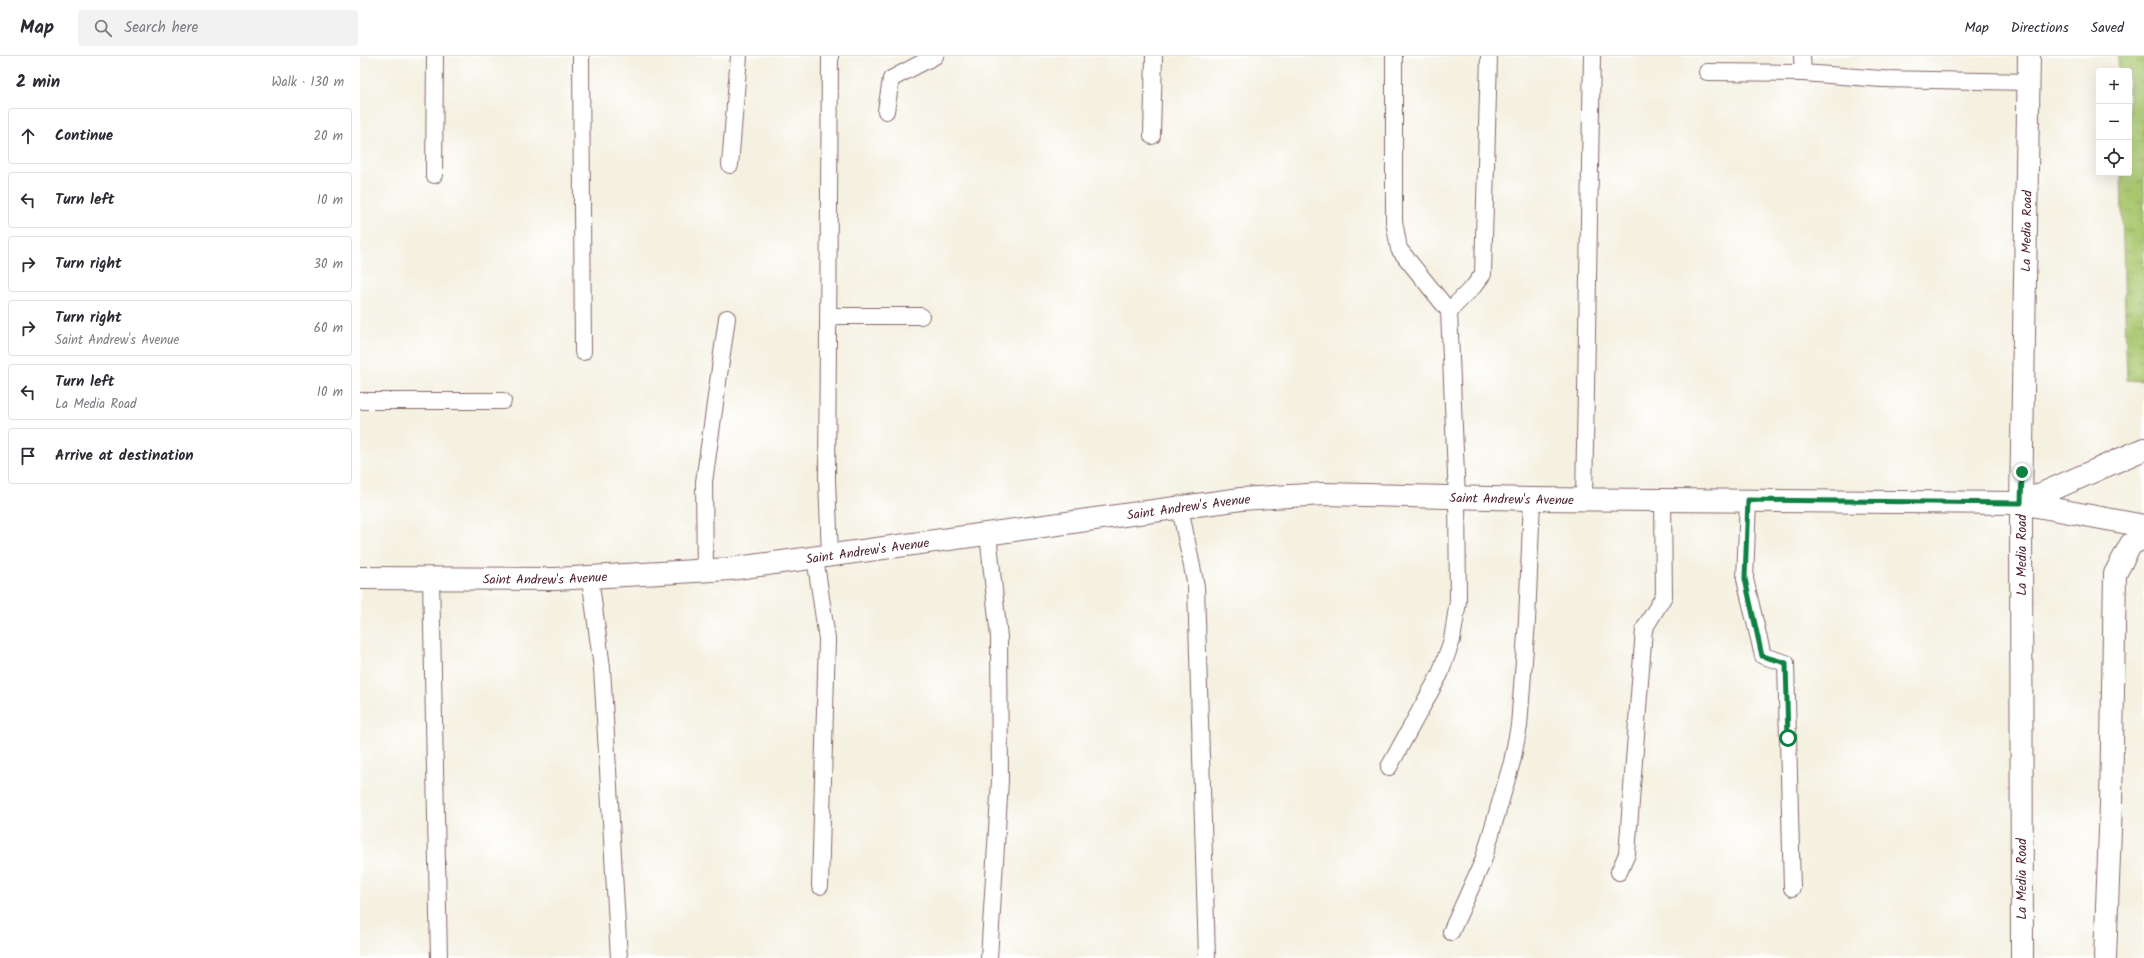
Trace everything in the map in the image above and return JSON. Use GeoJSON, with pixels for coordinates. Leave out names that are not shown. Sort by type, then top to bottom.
{"type":"FeatureCollection","features":[{"type":"Feature","properties":{"kind":"main road","name":"La Media Road"},"geometry":{"type":"LineString","coordinates":[[2022,958],[2021,503],[2029,56]]}},
{"type":"Feature","properties":{"kind":"main road"},"geometry":{"type":"LineString","coordinates":[[2021,503],[2144,449]]}},
{"type":"Feature","properties":{"kind":"main road","name":"Saint Andrew's Avenue"},"geometry":{"type":"LineString","coordinates":[[360,578],[555,579],[705,570],[822,556],[1241,500],[1324,494],[1584,500],[2021,503]]}},
{"type":"Feature","properties":{"kind":"main road"},"geometry":{"type":"LineString","coordinates":[[2021,503],[2144,526]]}},
{"type":"Feature","properties":{"kind":"main road"},"geometry":{"type":"LineString","coordinates":[[2105,958],[2110,819],[2115,574],[2131,544],[2144,538]]}},
{"type":"Feature","properties":{"kind":"lane"},"geometry":{"type":"LineString","coordinates":[[434,175],[435,56]]}},
{"type":"Feature","properties":{"kind":"lane"},"geometry":{"type":"LineString","coordinates":[[581,56],[583,352]]}},
{"type":"Feature","properties":{"kind":"lane"},"geometry":{"type":"LineString","coordinates":[[730,165],[739,56]]}},
{"type":"Feature","properties":{"kind":"lane"},"geometry":{"type":"LineString","coordinates":[[820,886],[827,640],[822,556],[827,480],[830,56]]}},
{"type":"Feature","properties":{"kind":"lane"},"geometry":{"type":"LineString","coordinates":[[886,111],[891,79],[935,56]]}},
{"type":"Feature","properties":{"kind":"lane"},"geometry":{"type":"LineString","coordinates":[[1152,136],[1154,56]]}},
{"type":"Feature","properties":{"kind":"lane"},"geometry":{"type":"LineString","coordinates":[[1389,766],[1440,674],[1452,640],[1458,601],[1458,498],[1449,310],[1399,249],[1394,222],[1394,56]]}},
{"type":"Feature","properties":{"kind":"lane"},"geometry":{"type":"LineString","coordinates":[[1449,310],[1474,286],[1483,274],[1489,56]]}},
{"type":"Feature","properties":{"kind":"lane"},"geometry":{"type":"LineString","coordinates":[[1584,500],[1592,56]]}},
{"type":"Feature","properties":{"kind":"lane"},"geometry":{"type":"LineString","coordinates":[[1802,56],[1803,73]]}},
{"type":"Feature","properties":{"kind":"lane"},"geometry":{"type":"LineString","coordinates":[[1706,72],[1803,73],[1882,79],[2029,82]]}},
{"type":"Feature","properties":{"kind":"lane"},"geometry":{"type":"LineString","coordinates":[[828,316],[921,316]]}},
{"type":"Feature","properties":{"kind":"lane"},"geometry":{"type":"LineString","coordinates":[[705,570],[704,482],[727,318]]}},
{"type":"Feature","properties":{"kind":"lane"},"geometry":{"type":"LineString","coordinates":[[360,402],[503,401]]}},
{"type":"Feature","properties":{"kind":"lane"},"geometry":{"type":"LineString","coordinates":[[1451,932],[1483,861],[1514,755],[1519,726],[1527,621],[1532,499]]}},
{"type":"Feature","properties":{"kind":"lane"},"geometry":{"type":"LineString","coordinates":[[1619,872],[1627,854],[1644,629],[1664,596],[1663,500]]}},
{"type":"Feature","properties":{"kind":"lane"},"geometry":{"type":"LineString","coordinates":[[1748,500],[1745,579],[1762,656],[1786,663],[1792,888]]}},
{"type":"Feature","properties":{"kind":"lane"},"geometry":{"type":"LineString","coordinates":[[1180,508],[1196,586],[1207,958]]}},
{"type":"Feature","properties":{"kind":"lane"},"geometry":{"type":"LineString","coordinates":[[988,534],[999,637],[1000,781],[989,958]]}},
{"type":"Feature","properties":{"kind":"lane"},"geometry":{"type":"LineString","coordinates":[[590,576],[602,668],[619,958]]}},
{"type":"Feature","properties":{"kind":"lane"},"geometry":{"type":"LineString","coordinates":[[431,578],[439,958]]}},
{"type":"Feature","properties":{"kind":"green space"},"geometry":{"type":"Polygon","coordinates":[[[2118,56],[2144,56],[2144,381],[2127,380],[2121,176],[2132,176],[2132,68],[2119,68],[2118,56]]]}},
{"type":"Feature","properties":{"kind":"route"},"geometry":{"type":"LineString","coordinates":[[1788,738],[1786,663],[1762,656],[1745,579],[1748,500],[2021,503],[2022,472]]}}]}
